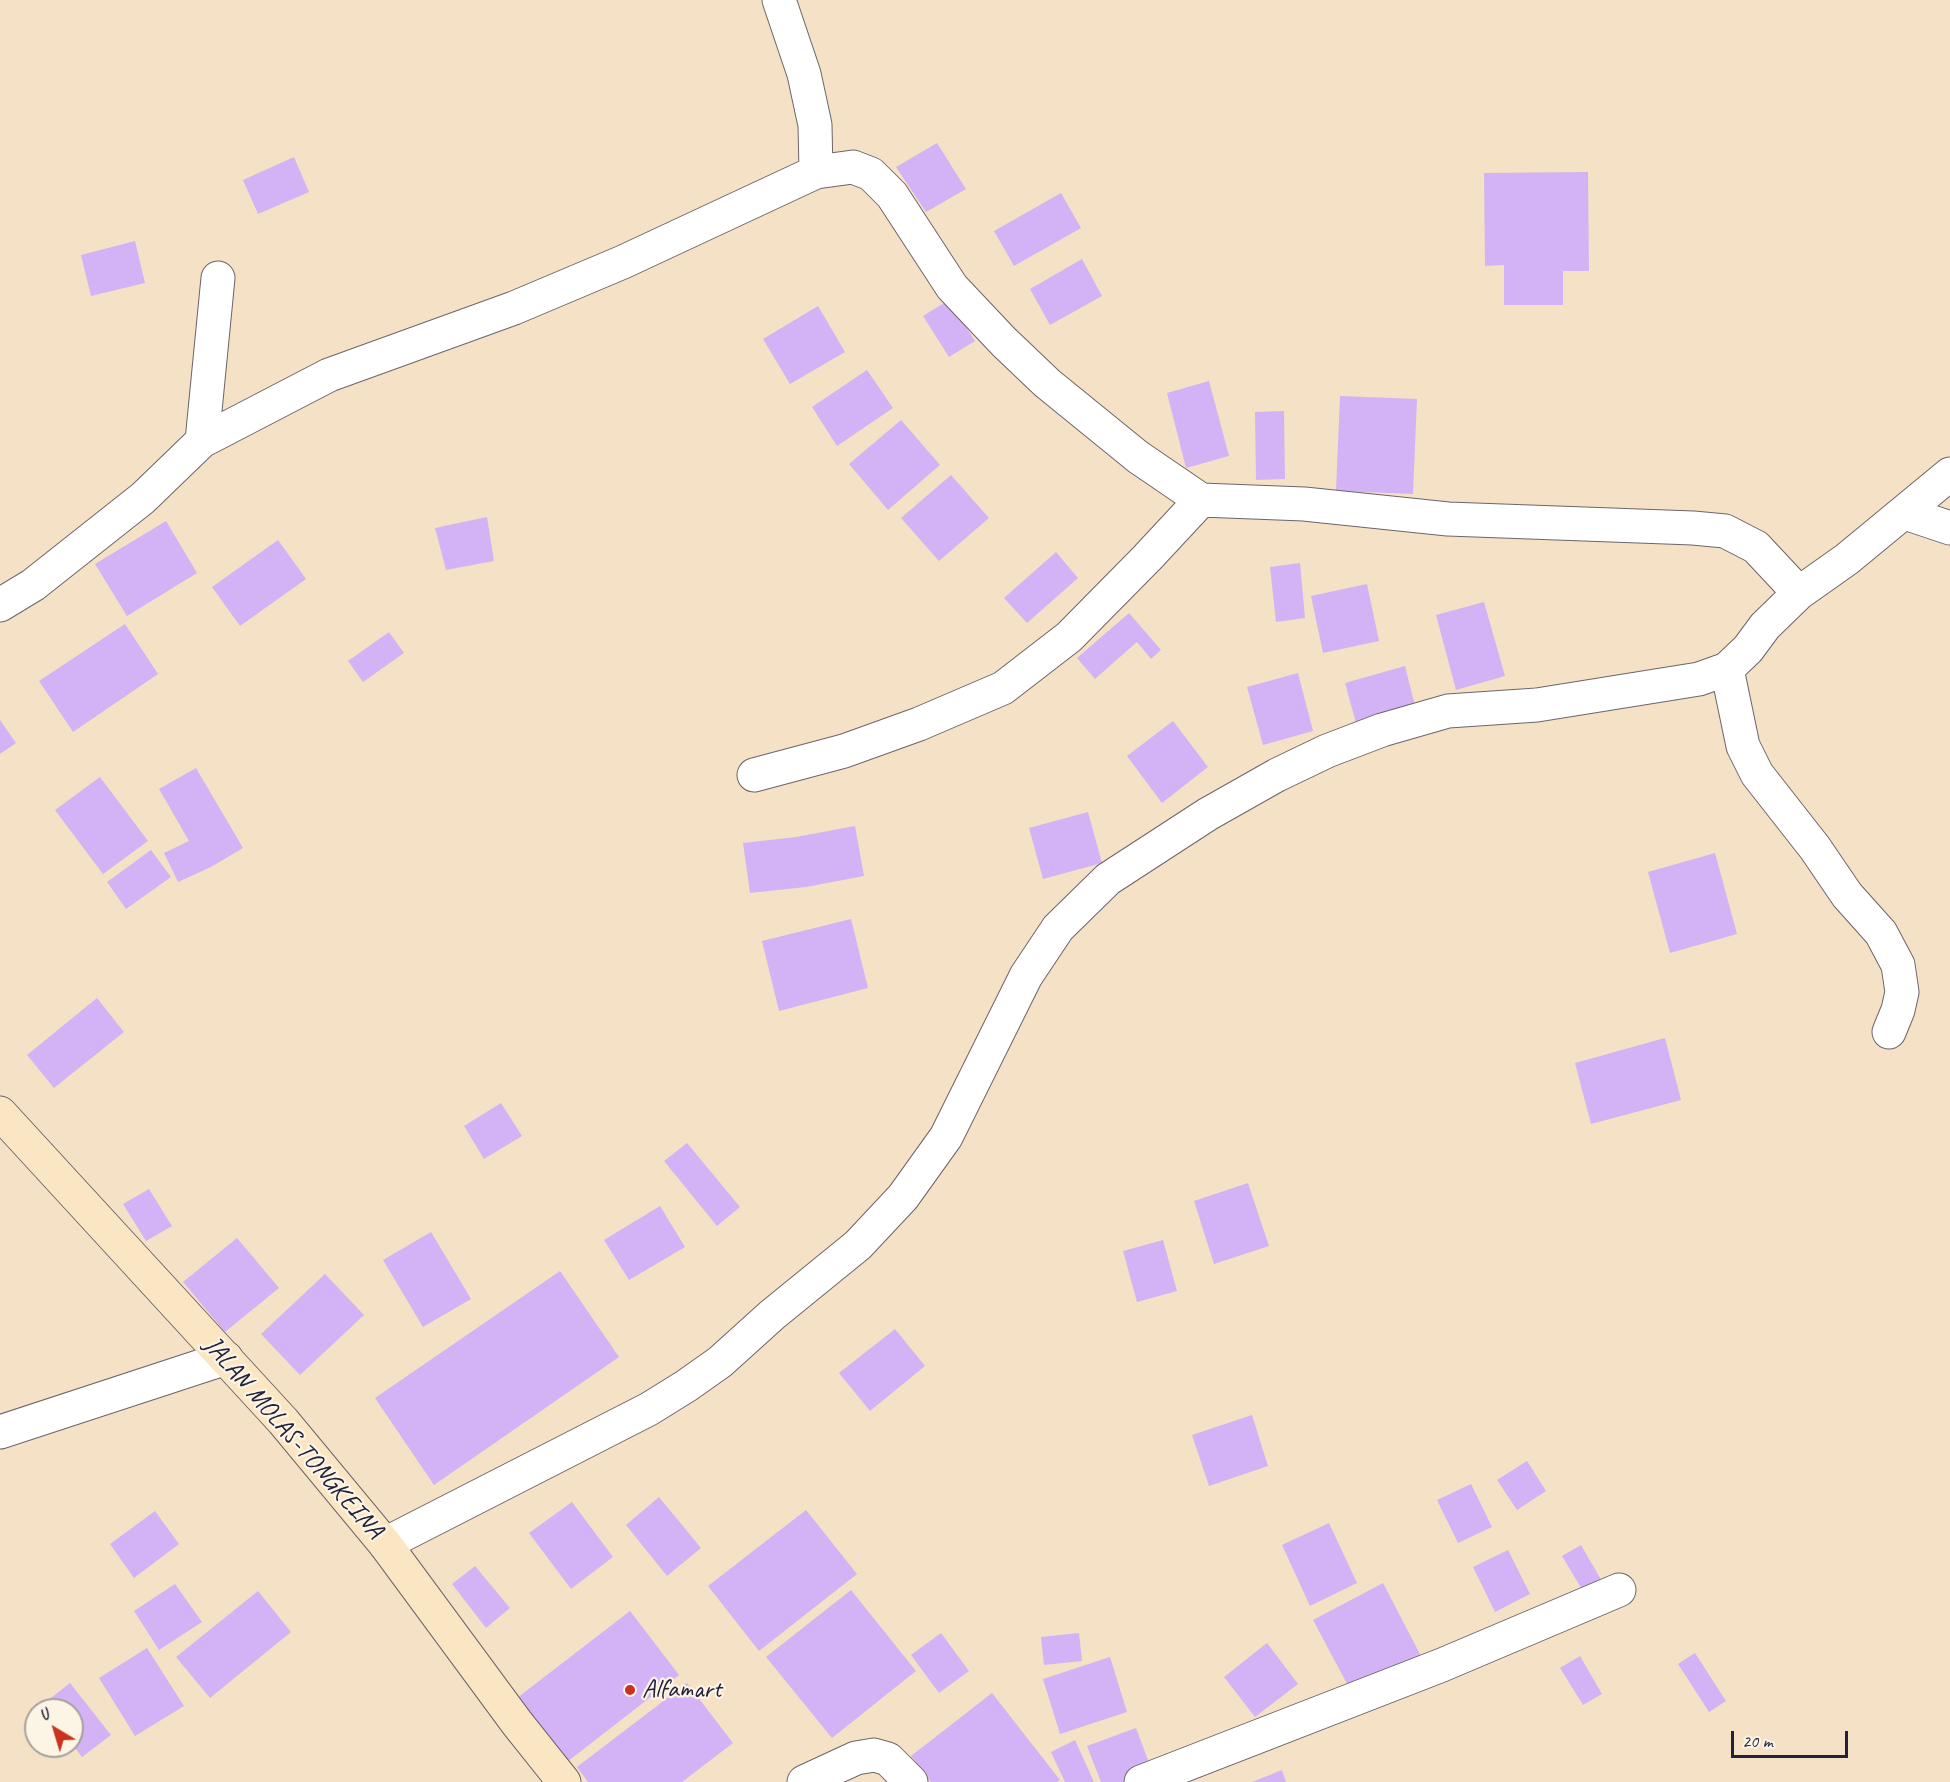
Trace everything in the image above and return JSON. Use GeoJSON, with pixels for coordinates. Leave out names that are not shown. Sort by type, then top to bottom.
{"type":"FeatureCollection","features":[{"type":"Feature","properties":{"kind":"main road","name":"JALAN MOLAS-TONGKEINA"},"geometry":{"type":"LineString","coordinates":[[0,1113],[283,1421],[385,1544],[517,1723],[564,1782]]}},
{"type":"Feature","properties":{"kind":"street"},"geometry":{"type":"LineString","coordinates":[[779,0],[804,74],[815,125],[816,172]]}},
{"type":"Feature","properties":{"kind":"street"},"geometry":{"type":"LineString","coordinates":[[0,605],[33,585],[143,498],[202,441],[329,375],[514,308],[623,262],[816,172],[853,167],[872,174],[892,195],[952,288],[1004,342],[1047,383],[1138,457],[1201,500],[1304,504],[1448,519],[1725,531],[1756,547],[1799,593]]}},
{"type":"Feature","properties":{"kind":"street"},"geometry":{"type":"LineString","coordinates":[[202,441],[218,278]]}},
{"type":"Feature","properties":{"kind":"street"},"geometry":{"type":"LineString","coordinates":[[385,1544],[649,1409],[686,1386],[720,1362],[772,1314],[858,1245],[903,1197],[946,1137],[1026,976],[1058,928],[1108,879],[1208,814],[1277,775],[1327,751],[1382,730],[1448,711],[1536,705],[1699,679],[1727,669],[1748,649],[1765,626],[1799,593],[1847,559],[1950,474]]}},
{"type":"Feature","properties":{"kind":"street"},"geometry":{"type":"LineString","coordinates":[[754,775],[844,751],[919,724],[1003,688],[1069,637],[1201,500]]}},
{"type":"Feature","properties":{"kind":"street"},"geometry":{"type":"LineString","coordinates":[[1905,513],[1950,528]]}},
{"type":"Feature","properties":{"kind":"street"},"geometry":{"type":"LineString","coordinates":[[1727,669],[1743,746],[1757,774],[1815,848],[1847,895],[1881,933],[1898,965],[1902,992],[1898,1010],[1888,1032]]}},
{"type":"Feature","properties":{"kind":"street"},"geometry":{"type":"LineString","coordinates":[[0,1432],[226,1358]]}},
{"type":"Feature","properties":{"kind":"street"},"geometry":{"type":"LineString","coordinates":[[1141,1782],[1442,1665],[1619,1590]]}},
{"type":"Feature","properties":{"kind":"street"},"geometry":{"type":"LineString","coordinates":[[804,1782],[856,1758],[874,1755],[888,1759],[911,1782]]}},
{"type":"Feature","properties":{"kind":"building"},"geometry":{"type":"Polygon","coordinates":[[[937,143],[966,189],[926,212],[896,167],[937,143]]]}},
{"type":"Feature","properties":{"kind":"building"},"geometry":{"type":"Polygon","coordinates":[[[294,157],[309,192],[258,214],[243,180],[294,157]]]}},
{"type":"Feature","properties":{"kind":"building"},"geometry":{"type":"Polygon","coordinates":[[[1588,172],[1589,271],[1563,271],[1563,305],[1504,305],[1504,265],[1485,266],[1484,173],[1588,172]]]}},
{"type":"Feature","properties":{"kind":"building"},"geometry":{"type":"Polygon","coordinates":[[[1061,193],[1081,228],[1014,266],[994,231],[1061,193]]]}},
{"type":"Feature","properties":{"kind":"building"},"geometry":{"type":"Polygon","coordinates":[[[135,241],[145,283],[91,296],[81,255],[135,241]]]}},
{"type":"Feature","properties":{"kind":"building"},"geometry":{"type":"Polygon","coordinates":[[[1082,259],[1102,296],[1050,325],[1030,289],[1082,259]]]}},
{"type":"Feature","properties":{"kind":"building"},"geometry":{"type":"Polygon","coordinates":[[[949,300],[975,341],[949,357],[923,316],[949,300]]]}},
{"type":"Feature","properties":{"kind":"building"},"geometry":{"type":"Polygon","coordinates":[[[818,306],[845,352],[790,384],[763,339],[818,306]]]}},
{"type":"Feature","properties":{"kind":"building"},"geometry":{"type":"Polygon","coordinates":[[[867,370],[893,408],[837,446],[812,407],[867,370]]]}},
{"type":"Feature","properties":{"kind":"building"},"geometry":{"type":"Polygon","coordinates":[[[1209,381],[1229,456],[1186,468],[1167,393],[1209,381]]]}},
{"type":"Feature","properties":{"kind":"building"},"geometry":{"type":"Polygon","coordinates":[[[1340,396],[1417,399],[1413,494],[1336,491],[1340,396]]]}},
{"type":"Feature","properties":{"kind":"building"},"geometry":{"type":"Polygon","coordinates":[[[1284,411],[1285,479],[1256,480],[1255,412],[1284,411]]]}},
{"type":"Feature","properties":{"kind":"building"},"geometry":{"type":"Polygon","coordinates":[[[901,420],[940,465],[888,510],[849,464],[901,420]]]}},
{"type":"Feature","properties":{"kind":"building"},"geometry":{"type":"Polygon","coordinates":[[[951,475],[989,518],[939,561],[901,518],[951,475]]]}},
{"type":"Feature","properties":{"kind":"building"},"geometry":{"type":"Polygon","coordinates":[[[487,517],[494,561],[446,570],[435,528],[487,517]]]}},
{"type":"Feature","properties":{"kind":"building"},"geometry":{"type":"Polygon","coordinates":[[[166,521],[197,573],[127,616],[95,564],[166,521]]]}},
{"type":"Feature","properties":{"kind":"building"},"geometry":{"type":"Polygon","coordinates":[[[278,540],[306,579],[240,626],[212,587],[278,540]]]}},
{"type":"Feature","properties":{"kind":"building"},"geometry":{"type":"Polygon","coordinates":[[[1056,552],[1078,578],[1027,623],[1004,598],[1056,552]]]}},
{"type":"Feature","properties":{"kind":"building"},"geometry":{"type":"Polygon","coordinates":[[[1300,563],[1305,618],[1276,622],[1270,567],[1300,563]]]}},
{"type":"Feature","properties":{"kind":"building"},"geometry":{"type":"Polygon","coordinates":[[[1367,584],[1379,641],[1323,653],[1311,596],[1367,584]]]}},
{"type":"Feature","properties":{"kind":"building"},"geometry":{"type":"Polygon","coordinates":[[[1484,602],[1505,676],[1456,690],[1436,615],[1484,602]]]}},
{"type":"Feature","properties":{"kind":"building"},"geometry":{"type":"Polygon","coordinates":[[[1129,613],[1161,650],[1151,659],[1137,642],[1095,679],[1077,658],[1129,613]]]}},
{"type":"Feature","properties":{"kind":"building"},"geometry":{"type":"Polygon","coordinates":[[[125,624],[158,674],[73,732],[39,681],[125,624]]]}},
{"type":"Feature","properties":{"kind":"building"},"geometry":{"type":"Polygon","coordinates":[[[389,632],[404,653],[363,682],[348,661],[389,632]]]}},
{"type":"Feature","properties":{"kind":"building"},"geometry":{"type":"Polygon","coordinates":[[[1405,666],[1415,706],[1356,723],[1345,683],[1405,666]]]}},
{"type":"Feature","properties":{"kind":"building"},"geometry":{"type":"Polygon","coordinates":[[[1298,673],[1313,731],[1263,745],[1247,687],[1298,673]]]}},
{"type":"Feature","properties":{"kind":"building"},"geometry":{"type":"Polygon","coordinates":[[[0,720],[16,743],[0,754],[0,720]]]}},
{"type":"Feature","properties":{"kind":"building"},"geometry":{"type":"Polygon","coordinates":[[[1173,721],[1208,767],[1162,803],[1127,756],[1173,721]]]}},
{"type":"Feature","properties":{"kind":"building"},"geometry":{"type":"Polygon","coordinates":[[[196,768],[243,848],[211,867],[178,882],[164,853],[189,841],[159,789],[196,768]]]}},
{"type":"Feature","properties":{"kind":"building"},"geometry":{"type":"Polygon","coordinates":[[[100,777],[148,841],[103,874],[55,810],[100,777]]]}},
{"type":"Feature","properties":{"kind":"building"},"geometry":{"type":"Polygon","coordinates":[[[1088,812],[1102,863],[1043,879],[1029,828],[1088,812]]]}},
{"type":"Feature","properties":{"kind":"building"},"geometry":{"type":"Polygon","coordinates":[[[855,826],[864,876],[806,887],[750,893],[743,843],[796,837],[855,826]]]}},
{"type":"Feature","properties":{"kind":"building"},"geometry":{"type":"Polygon","coordinates":[[[151,850],[171,877],[126,909],[107,882],[151,850]]]}},
{"type":"Feature","properties":{"kind":"building"},"geometry":{"type":"Polygon","coordinates":[[[1715,853],[1737,934],[1670,953],[1648,872],[1715,853]]]}},
{"type":"Feature","properties":{"kind":"building"},"geometry":{"type":"Polygon","coordinates":[[[851,919],[868,988],[779,1011],[762,941],[851,919]]]}},
{"type":"Feature","properties":{"kind":"building"},"geometry":{"type":"Polygon","coordinates":[[[97,998],[124,1032],[54,1088],[27,1055],[97,998]]]}},
{"type":"Feature","properties":{"kind":"building"},"geometry":{"type":"Polygon","coordinates":[[[1665,1038],[1681,1100],[1591,1124],[1575,1063],[1665,1038]]]}},
{"type":"Feature","properties":{"kind":"building"},"geometry":{"type":"Polygon","coordinates":[[[501,1103],[522,1136],[484,1159],[464,1126],[501,1103]]]}},
{"type":"Feature","properties":{"kind":"building"},"geometry":{"type":"Polygon","coordinates":[[[687,1143],[740,1207],[717,1226],[664,1161],[687,1143]]]}},
{"type":"Feature","properties":{"kind":"building"},"geometry":{"type":"Polygon","coordinates":[[[1248,1183],[1269,1246],[1214,1264],[1194,1201],[1248,1183]]]}},
{"type":"Feature","properties":{"kind":"building"},"geometry":{"type":"Polygon","coordinates":[[[149,1189],[172,1226],[146,1241],[123,1204],[149,1189]]]}},
{"type":"Feature","properties":{"kind":"building"},"geometry":{"type":"Polygon","coordinates":[[[660,1206],[685,1247],[629,1280],[604,1240],[660,1206]]]}},
{"type":"Feature","properties":{"kind":"building"},"geometry":{"type":"Polygon","coordinates":[[[431,1232],[471,1299],[423,1327],[383,1260],[431,1232]]]}},
{"type":"Feature","properties":{"kind":"building"},"geometry":{"type":"Polygon","coordinates":[[[237,1238],[279,1288],[225,1332],[183,1282],[237,1238]]]}},
{"type":"Feature","properties":{"kind":"building"},"geometry":{"type":"Polygon","coordinates":[[[1163,1240],[1177,1291],[1137,1302],[1123,1251],[1163,1240]]]}},
{"type":"Feature","properties":{"kind":"building"},"geometry":{"type":"Polygon","coordinates":[[[560,1271],[619,1357],[434,1485],[375,1398],[560,1271]]]}},
{"type":"Feature","properties":{"kind":"building"},"geometry":{"type":"Polygon","coordinates":[[[325,1274],[364,1315],[300,1375],[261,1334],[325,1274]]]}},
{"type":"Feature","properties":{"kind":"building"},"geometry":{"type":"Polygon","coordinates":[[[895,1329],[925,1366],[870,1411],[839,1373],[895,1329]]]}},
{"type":"Feature","properties":{"kind":"building"},"geometry":{"type":"Polygon","coordinates":[[[1252,1415],[1268,1466],[1209,1486],[1192,1435],[1252,1415]]]}},
{"type":"Feature","properties":{"kind":"building"},"geometry":{"type":"Polygon","coordinates":[[[1527,1461],[1546,1491],[1517,1510],[1497,1480],[1527,1461]]]}},
{"type":"Feature","properties":{"kind":"building"},"geometry":{"type":"Polygon","coordinates":[[[1471,1484],[1492,1527],[1458,1543],[1437,1500],[1471,1484]]]}},
{"type":"Feature","properties":{"kind":"building"},"geometry":{"type":"Polygon","coordinates":[[[659,1497],[701,1548],[667,1576],[626,1525],[659,1497]]]}},
{"type":"Feature","properties":{"kind":"building"},"geometry":{"type":"Polygon","coordinates":[[[572,1502],[613,1557],[571,1589],[529,1533],[572,1502]]]}},
{"type":"Feature","properties":{"kind":"building"},"geometry":{"type":"Polygon","coordinates":[[[806,1510],[857,1574],[759,1651],[708,1586],[806,1510]]]}},
{"type":"Feature","properties":{"kind":"building"},"geometry":{"type":"Polygon","coordinates":[[[155,1511],[179,1544],[134,1578],[110,1544],[155,1511]]]}},
{"type":"Feature","properties":{"kind":"building"},"geometry":{"type":"Polygon","coordinates":[[[1329,1523],[1357,1583],[1310,1606],[1282,1545],[1329,1523]]]}},
{"type":"Feature","properties":{"kind":"building"},"geometry":{"type":"Polygon","coordinates":[[[1581,1545],[1607,1590],[1589,1601],[1562,1556],[1581,1545]]]}},
{"type":"Feature","properties":{"kind":"building"},"geometry":{"type":"Polygon","coordinates":[[[1508,1550],[1530,1594],[1495,1612],[1473,1567],[1508,1550]]]}},
{"type":"Feature","properties":{"kind":"building"},"geometry":{"type":"Polygon","coordinates":[[[475,1566],[510,1608],[486,1628],[452,1584],[475,1566]]]}},
{"type":"Feature","properties":{"kind":"building"},"geometry":{"type":"Polygon","coordinates":[[[1383,1583],[1422,1658],[1353,1695],[1313,1620],[1383,1583]]]}},
{"type":"Feature","properties":{"kind":"building"},"geometry":{"type":"Polygon","coordinates":[[[175,1584],[202,1622],[159,1650],[134,1611],[175,1584]]]}},
{"type":"Feature","properties":{"kind":"building"},"geometry":{"type":"Polygon","coordinates":[[[851,1590],[916,1671],[832,1738],[766,1657],[851,1590]]]}},
{"type":"Feature","properties":{"kind":"building"},"geometry":{"type":"Polygon","coordinates":[[[258,1591],[291,1632],[210,1698],[176,1657],[258,1591]]]}},
{"type":"Feature","properties":{"kind":"building"},"geometry":{"type":"Polygon","coordinates":[[[630,1611],[679,1675],[567,1762],[517,1698],[630,1611]]]}},
{"type":"Feature","properties":{"kind":"building"},"geometry":{"type":"Polygon","coordinates":[[[941,1633],[969,1671],[939,1693],[911,1655],[941,1633]]]}},
{"type":"Feature","properties":{"kind":"building"},"geometry":{"type":"Polygon","coordinates":[[[1079,1633],[1082,1661],[1044,1665],[1041,1637],[1079,1633]]]}},
{"type":"Feature","properties":{"kind":"building"},"geometry":{"type":"Polygon","coordinates":[[[1267,1643],[1298,1684],[1255,1717],[1224,1677],[1267,1643]]]}},
{"type":"Feature","properties":{"kind":"building"},"geometry":{"type":"Polygon","coordinates":[[[147,1648],[184,1706],[135,1736],[99,1678],[147,1648]]]}},
{"type":"Feature","properties":{"kind":"building"},"geometry":{"type":"Polygon","coordinates":[[[1695,1653],[1726,1701],[1709,1712],[1678,1664],[1695,1653]]]}},
{"type":"Feature","properties":{"kind":"building"},"geometry":{"type":"Polygon","coordinates":[[[1580,1656],[1602,1694],[1583,1705],[1560,1668],[1580,1656]]]}},
{"type":"Feature","properties":{"kind":"building"},"geometry":{"type":"Polygon","coordinates":[[[1110,1657],[1127,1712],[1060,1734],[1043,1679],[1110,1657]]]}},
{"type":"Feature","properties":{"kind":"building"},"geometry":{"type":"Polygon","coordinates":[[[70,1683],[82,1698],[51,1698],[70,1683]]]}},
{"type":"Feature","properties":{"kind":"building"},"geometry":{"type":"Polygon","coordinates":[[[687,1683],[733,1743],[682,1782],[588,1782],[577,1767],[687,1683]]]}},
{"type":"Feature","properties":{"kind":"building"},"geometry":{"type":"Polygon","coordinates":[[[992,1693],[1060,1780],[1057,1782],[931,1782],[911,1756],[992,1693]]]}},
{"type":"Feature","properties":{"kind":"building"},"geometry":{"type":"Polygon","coordinates":[[[84,1701],[111,1735],[84,1755],[84,1701]]]}},
{"type":"Feature","properties":{"kind":"building"},"geometry":{"type":"Polygon","coordinates":[[[1136,1728],[1154,1776],[1137,1782],[1101,1782],[1087,1746],[1136,1728]]]}},
{"type":"Feature","properties":{"kind":"building"},"geometry":{"type":"Polygon","coordinates":[[[1075,1740],[1094,1782],[1065,1782],[1051,1752],[1075,1740]]]}},
{"type":"Feature","properties":{"kind":"building"},"geometry":{"type":"Polygon","coordinates":[[[1282,1770],[1286,1782],[1252,1782],[1282,1770]]]}},
{"type":"Feature","properties":{"kind":"place","name":"Alfamart"},"geometry":{"type":"Point","coordinates":[630,1690]}}]}
